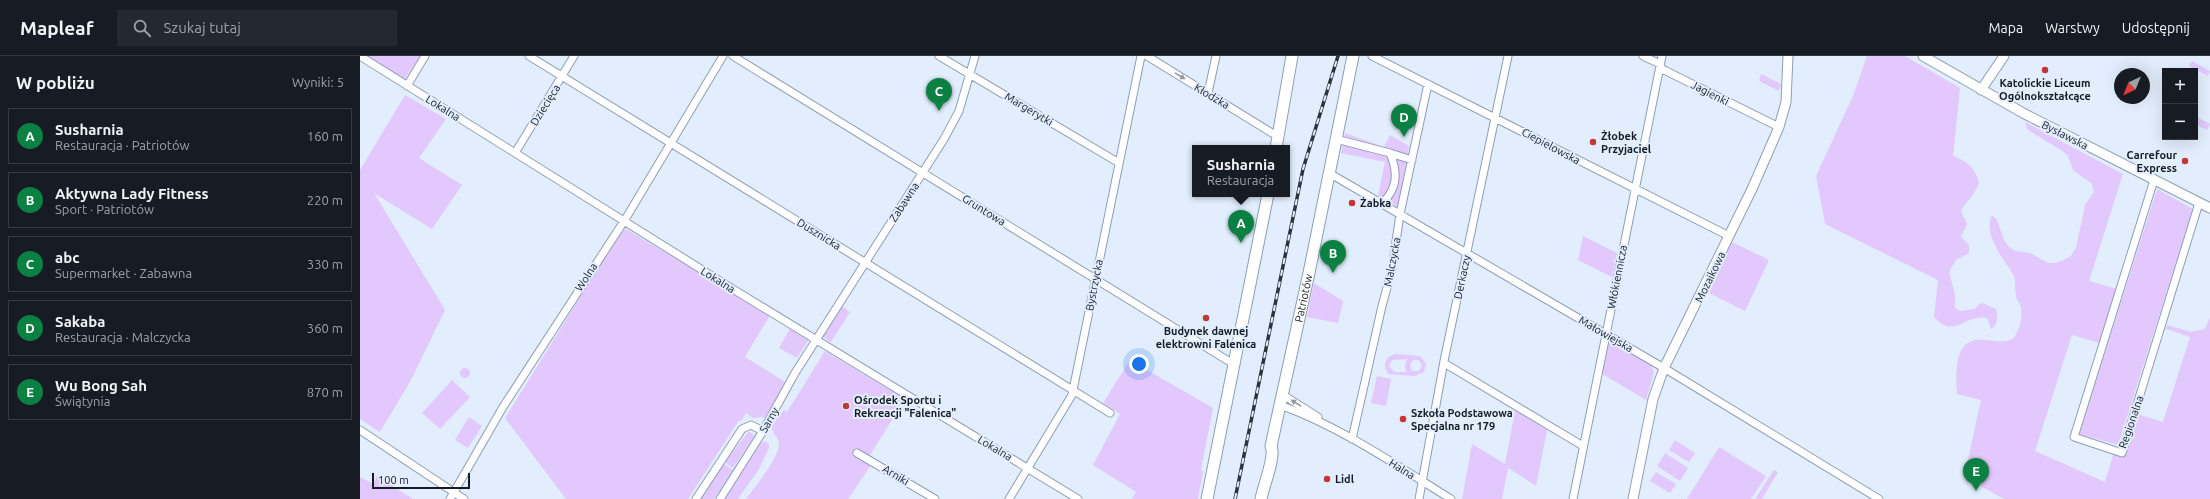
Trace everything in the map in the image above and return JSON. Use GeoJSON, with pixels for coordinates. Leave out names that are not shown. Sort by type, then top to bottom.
{"type":"FeatureCollection","features":[{"type":"Feature","properties":{"kind":"main road"},"geometry":{"type":"LineString","coordinates":[[1276,145],[1292,56]]}},
{"type":"Feature","properties":{"kind":"main road","name":"Patriotów"},"geometry":{"type":"LineString","coordinates":[[1261,498],[1262,472],[1267,451],[1271,446],[1282,400],[1353,56]]}},
{"type":"Feature","properties":{"kind":"main road"},"geometry":{"type":"LineString","coordinates":[[1207,499],[1267,197]]}},
{"type":"Feature","properties":{"kind":"street","name":"Lokalna"},"geometry":{"type":"LineString","coordinates":[[360,56],[623,222],[1078,499]]}},
{"type":"Feature","properties":{"kind":"street"},"geometry":{"type":"LineString","coordinates":[[407,86],[425,56]]}},
{"type":"Feature","properties":{"kind":"street","name":"Dusznicka"},"geometry":{"type":"LineString","coordinates":[[529,56],[1110,413]]}},
{"type":"Feature","properties":{"kind":"street","name":"Dziecięca"},"geometry":{"type":"LineString","coordinates":[[515,153],[574,56]]}},
{"type":"Feature","properties":{"kind":"street","name":"Wolna"},"geometry":{"type":"LineString","coordinates":[[452,496],[503,407],[623,222],[723,56]]}},
{"type":"Feature","properties":{"kind":"street","name":"Gruntowa"},"geometry":{"type":"LineString","coordinates":[[733,56],[1235,365]]}},
{"type":"Feature","properties":{"kind":"street","name":"Margerytki"},"geometry":{"type":"LineString","coordinates":[[939,56],[1119,163]]}},
{"type":"Feature","properties":{"kind":"street","name":"Zabawna"},"geometry":{"type":"LineString","coordinates":[[817,340],[924,173],[956,117],[971,75],[975,56]]}},
{"type":"Feature","properties":{"kind":"street","name":"Bystrzycka"},"geometry":{"type":"LineString","coordinates":[[1009,499],[1070,400],[1073,390],[1141,56]]}},
{"type":"Feature","properties":{"kind":"street","name":"Kłodzka"},"geometry":{"type":"LineString","coordinates":[[1147,56],[1272,133],[1278,134]]}},
{"type":"Feature","properties":{"kind":"street"},"geometry":{"type":"LineString","coordinates":[[1208,93],[1216,56]]}},
{"type":"Feature","properties":{"kind":"street","name":"Ciepielowska"},"geometry":{"type":"LineString","coordinates":[[1372,56],[1496,117],[1634,190],[1730,236]]}},
{"type":"Feature","properties":{"kind":"street","name":"Derkaczy"},"geometry":{"type":"LineString","coordinates":[[1419,499],[1444,363],[1508,56]]}},
{"type":"Feature","properties":{"kind":"street","name":"Jagienki"},"geometry":{"type":"LineString","coordinates":[[1643,56],[1660,64],[1662,69],[1779,127]]}},
{"type":"Feature","properties":{"kind":"street","name":"Włókiennicza"},"geometry":{"type":"LineString","coordinates":[[1572,499],[1662,56]]}},
{"type":"Feature","properties":{"kind":"street","name":"Mozaikowa"},"geometry":{"type":"LineString","coordinates":[[1633,499],[1654,399],[1664,368],[1730,236],[1779,127],[1786,102],[1788,56]]}},
{"type":"Feature","properties":{"kind":"street","name":"Bysławska"},"geometry":{"type":"LineString","coordinates":[[1923,56],[1981,90],[2210,208]]}},
{"type":"Feature","properties":{"kind":"street"},"geometry":{"type":"LineString","coordinates":[[1981,90],[2004,56]]}},
{"type":"Feature","properties":{"kind":"street","name":"Malczycka"},"geometry":{"type":"LineString","coordinates":[[1352,439],[1382,306],[1392,269],[1400,214],[1428,84]]}},
{"type":"Feature","properties":{"kind":"street"},"geometry":{"type":"LineString","coordinates":[[1336,139],[1412,160]]}},
{"type":"Feature","properties":{"kind":"street"},"geometry":{"type":"LineString","coordinates":[[1382,203],[1389,196],[1396,181],[1396,170],[1390,153]]}},
{"type":"Feature","properties":{"kind":"street","name":"Małowiejska"},"geometry":{"type":"LineString","coordinates":[[1329,173],[1664,368],[1879,499]]}},
{"type":"Feature","properties":{"kind":"street","name":"Regionalna"},"geometry":{"type":"LineString","coordinates":[[2154,180],[2074,437],[2122,453],[2199,203]]}},
{"type":"Feature","properties":{"kind":"street","name":"Sarny"},"geometry":{"type":"LineString","coordinates":[[720,499],[763,432],[795,373],[817,340]]}},
{"type":"Feature","properties":{"kind":"street"},"geometry":{"type":"LineString","coordinates":[[1444,363],[1583,446]]}},
{"type":"Feature","properties":{"kind":"street","name":"Halna"},"geometry":{"type":"LineString","coordinates":[[1282,400],[1307,416],[1352,439]]}},
{"type":"Feature","properties":{"kind":"street","name":"Halna"},"geometry":{"type":"LineString","coordinates":[[1282,400],[1352,439],[1451,499]]}},
{"type":"Feature","properties":{"kind":"street"},"geometry":{"type":"LineString","coordinates":[[696,499],[742,428],[751,425],[763,432]]}},
{"type":"Feature","properties":{"kind":"street"},"geometry":{"type":"LineString","coordinates":[[360,430],[452,496],[464,499]]}},
{"type":"Feature","properties":{"kind":"street","name":"Arniki"},"geometry":{"type":"LineString","coordinates":[[857,453],[935,499]]}},
{"type":"Feature","properties":{"kind":"shaded area"},"geometry":{"type":"Polygon","coordinates":[[[366,56],[420,56],[404,80],[366,56]]]}},
{"type":"Feature","properties":{"kind":"shaded area"},"geometry":{"type":"Polygon","coordinates":[[[1867,56],[1905,56],[1960,88],[1953,156],[1962,160],[1972,168],[1979,182],[1976,190],[1961,211],[1967,224],[1961,237],[1969,245],[1969,253],[1956,260],[1949,272],[1955,295],[1955,308],[1960,311],[1975,309],[1982,303],[1996,309],[1997,320],[1991,329],[1987,318],[1972,319],[1960,325],[1954,326],[1948,326],[1942,323],[1934,317],[1938,280],[1825,224],[1816,176],[1853,96],[1867,56]]]}},
{"type":"Feature","properties":{"kind":"shaded area"},"geometry":{"type":"Polygon","coordinates":[[[2192,61],[2210,71],[2208,76],[2198,71],[2198,68],[2189,66],[2192,61]]]}},
{"type":"Feature","properties":{"kind":"shaded area"},"geometry":{"type":"Polygon","coordinates":[[[1761,74],[1781,84],[1779,91],[1759,81],[1761,74]]]}},
{"type":"Feature","properties":{"kind":"shaded area"},"geometry":{"type":"Polygon","coordinates":[[[405,95],[446,119],[419,158],[462,185],[432,229],[374,193],[445,310],[411,380],[380,432],[360,419],[360,170],[405,95]]]}},
{"type":"Feature","properties":{"kind":"shaded area"},"geometry":{"type":"Polygon","coordinates":[[[2198,118],[2210,124],[2207,130],[2198,126],[2198,118]]]}},
{"type":"Feature","properties":{"kind":"shaded area"},"geometry":{"type":"Polygon","coordinates":[[[2025,122],[2123,174],[2089,281],[2117,289],[2099,343],[2072,335],[2035,451],[2105,482],[2114,452],[2123,455],[2137,414],[2163,422],[2190,337],[2166,329],[2167,325],[2191,332],[2205,329],[2210,317],[2210,499],[2004,499],[1964,477],[1981,400],[1957,394],[1956,379],[1960,354],[1963,347],[1976,340],[1999,341],[2013,339],[2019,328],[2021,319],[2021,307],[2016,297],[2014,276],[1995,246],[1992,238],[1990,222],[1992,215],[1997,220],[2004,240],[2009,247],[2015,251],[2030,253],[2048,263],[2056,263],[2070,257],[2076,248],[2085,205],[2094,192],[2092,184],[2073,170],[2068,156],[2027,129],[2025,122]]]}},
{"type":"Feature","properties":{"kind":"shaded area"},"geometry":{"type":"Polygon","coordinates":[[[1345,133],[1384,147],[1390,135],[1409,146],[1398,207],[1378,195],[1385,162],[1341,153],[1345,133]]]}},
{"type":"Feature","properties":{"kind":"shaded area"},"geometry":{"type":"Polygon","coordinates":[[[2157,189],[2193,209],[2118,445],[2079,434],[2157,189]]]}},
{"type":"Feature","properties":{"kind":"shaded area"},"geometry":{"type":"Polygon","coordinates":[[[626,229],[770,315],[745,357],[787,383],[765,418],[753,418],[746,413],[741,421],[739,420],[688,499],[566,499],[505,418],[620,233],[626,229]]]}},
{"type":"Feature","properties":{"kind":"shaded area"},"geometry":{"type":"Polygon","coordinates":[[[1583,236],[1617,253],[1612,277],[1578,260],[1583,236]]]}},
{"type":"Feature","properties":{"kind":"shaded area"},"geometry":{"type":"Polygon","coordinates":[[[1732,242],[1769,260],[1745,311],[1707,292],[1732,242]]]}},
{"type":"Feature","properties":{"kind":"shaded area"},"geometry":{"type":"Polygon","coordinates":[[[1314,283],[1343,301],[1338,323],[1307,317],[1314,283]]]}},
{"type":"Feature","properties":{"kind":"shaded area"},"geometry":{"type":"Polygon","coordinates":[[[841,306],[850,312],[831,342],[823,337],[841,306]]]}},
{"type":"Feature","properties":{"kind":"shaded area"},"geometry":{"type":"Polygon","coordinates":[[[791,327],[809,339],[797,358],[779,348],[791,327]]]}},
{"type":"Feature","properties":{"kind":"shaded area"},"geometry":{"type":"Polygon","coordinates":[[[1607,343],[1617,344],[1651,365],[1654,372],[1646,400],[1601,373],[1607,343]]]}},
{"type":"Feature","properties":{"kind":"shaded area"},"geometry":{"type":"Polygon","coordinates":[[[825,351],[905,399],[870,455],[860,453],[871,465],[848,499],[746,499],[766,473],[778,451],[779,442],[771,428],[771,425],[784,410],[787,412],[825,351]]]}},
{"type":"Feature","properties":{"kind":"shaded area"},"geometry":{"type":"Polygon","coordinates":[[[1391,355],[1420,356],[1426,364],[1424,372],[1415,376],[1389,374],[1385,368],[1385,362],[1391,355]],[[1407,359],[1392,360],[1389,365],[1390,368],[1395,372],[1406,372],[1405,366],[1407,359]],[[1413,360],[1410,365],[1412,371],[1419,371],[1422,366],[1419,360],[1413,360]]]}},
{"type":"Feature","properties":{"kind":"shaded area"},"geometry":{"type":"Polygon","coordinates":[[[1130,360],[1213,408],[1201,470],[1203,472],[1198,499],[1132,499],[1136,492],[1093,465],[1120,414],[1103,403],[1130,360]]]}},
{"type":"Feature","properties":{"kind":"shaded area"},"geometry":{"type":"Polygon","coordinates":[[[463,368],[467,368],[469,369],[469,377],[463,378],[460,375],[460,371],[463,368]]]}},
{"type":"Feature","properties":{"kind":"shaded area"},"geometry":{"type":"Polygon","coordinates":[[[1377,376],[1391,379],[1386,406],[1371,403],[1377,376]]]}},
{"type":"Feature","properties":{"kind":"shaded area"},"geometry":{"type":"Polygon","coordinates":[[[452,380],[470,397],[440,429],[422,413],[452,380]]]}},
{"type":"Feature","properties":{"kind":"shaded area"},"geometry":{"type":"Polygon","coordinates":[[[1515,411],[1547,430],[1536,486],[1508,468],[1502,499],[1462,499],[1472,444],[1505,464],[1515,411]]]}},
{"type":"Feature","properties":{"kind":"shaded area"},"geometry":{"type":"Polygon","coordinates":[[[469,417],[482,426],[468,448],[455,440],[469,417]]]}},
{"type":"Feature","properties":{"kind":"shaded area"},"geometry":{"type":"Polygon","coordinates":[[[748,432],[752,433],[754,436],[733,468],[725,462],[748,432]]]}},
{"type":"Feature","properties":{"kind":"shaded area"},"geometry":{"type":"Polygon","coordinates":[[[1675,440],[1695,453],[1689,462],[1669,450],[1675,440]]]}},
{"type":"Feature","properties":{"kind":"shaded area"},"geometry":{"type":"Polygon","coordinates":[[[765,441],[769,444],[769,448],[759,469],[738,499],[725,499],[760,443],[765,441]]]}},
{"type":"Feature","properties":{"kind":"shaded area"},"geometry":{"type":"Polygon","coordinates":[[[1719,447],[1766,476],[1751,499],[1687,499],[1719,447]]]}},
{"type":"Feature","properties":{"kind":"shaded area"},"geometry":{"type":"Polygon","coordinates":[[[1665,453],[1688,468],[1680,481],[1657,466],[1665,453]]]}},
{"type":"Feature","properties":{"kind":"shaded area"},"geometry":{"type":"Polygon","coordinates":[[[724,464],[733,470],[714,499],[699,499],[724,464]]]}},
{"type":"Feature","properties":{"kind":"shaded area"},"geometry":{"type":"Polygon","coordinates":[[[1774,470],[1778,472],[1762,499],[1755,499],[1774,470]]]}},
{"type":"Feature","properties":{"kind":"shaded area"},"geometry":{"type":"Polygon","coordinates":[[[1656,472],[1676,484],[1670,493],[1650,481],[1656,472]]]}},
{"type":"Feature","properties":{"kind":"shaded area"},"geometry":{"type":"Polygon","coordinates":[[[377,476],[413,499],[360,499],[360,477],[373,484],[377,476]]]}},
{"type":"Feature","properties":{"kind":"railway"},"geometry":{"type":"LineString","coordinates":[[1235,499],[1303,169],[1338,56]]}},
{"type":"Feature","properties":{"kind":"place","name":"Katolickie Liceum Ogólnokształcące"},"geometry":{"type":"Point","coordinates":[2045,70]}},
{"type":"Feature","properties":{"kind":"place","name":"abc"},"geometry":{"type":"Point","coordinates":[939,111]}},
{"type":"Feature","properties":{"kind":"place","name":"Sakaba"},"geometry":{"type":"Point","coordinates":[1404,137]}},
{"type":"Feature","properties":{"kind":"place","name":"Żłobek Przyjaciel"},"geometry":{"type":"Point","coordinates":[1593,142]}},
{"type":"Feature","properties":{"kind":"place","name":"Carrefour Express"},"geometry":{"type":"Point","coordinates":[2185,161]}},
{"type":"Feature","properties":{"kind":"place","name":"Żabka"},"geometry":{"type":"Point","coordinates":[1352,203]}},
{"type":"Feature","properties":{"kind":"place","name":"Susharnia"},"geometry":{"type":"Point","coordinates":[1241,243]}},
{"type":"Feature","properties":{"kind":"place","name":"Aktywna Lady Fitness"},"geometry":{"type":"Point","coordinates":[1333,273]}},
{"type":"Feature","properties":{"kind":"place","name":"Budynek dawnej elektrowni Falenica"},"geometry":{"type":"Point","coordinates":[1206,318]}},
{"type":"Feature","properties":{"kind":"place","name":"Ośrodek Sportu i Rekreacji \"Falenica\""},"geometry":{"type":"Point","coordinates":[846,406]}},
{"type":"Feature","properties":{"kind":"place","name":"Szkoła Podstawowa Specjalna nr 179"},"geometry":{"type":"Point","coordinates":[1403,419]}},
{"type":"Feature","properties":{"kind":"place","name":"Lidl"},"geometry":{"type":"Point","coordinates":[1327,479]}},
{"type":"Feature","properties":{"kind":"place","name":"Wu Bong Sah"},"geometry":{"type":"Point","coordinates":[1976,491]}}]}
